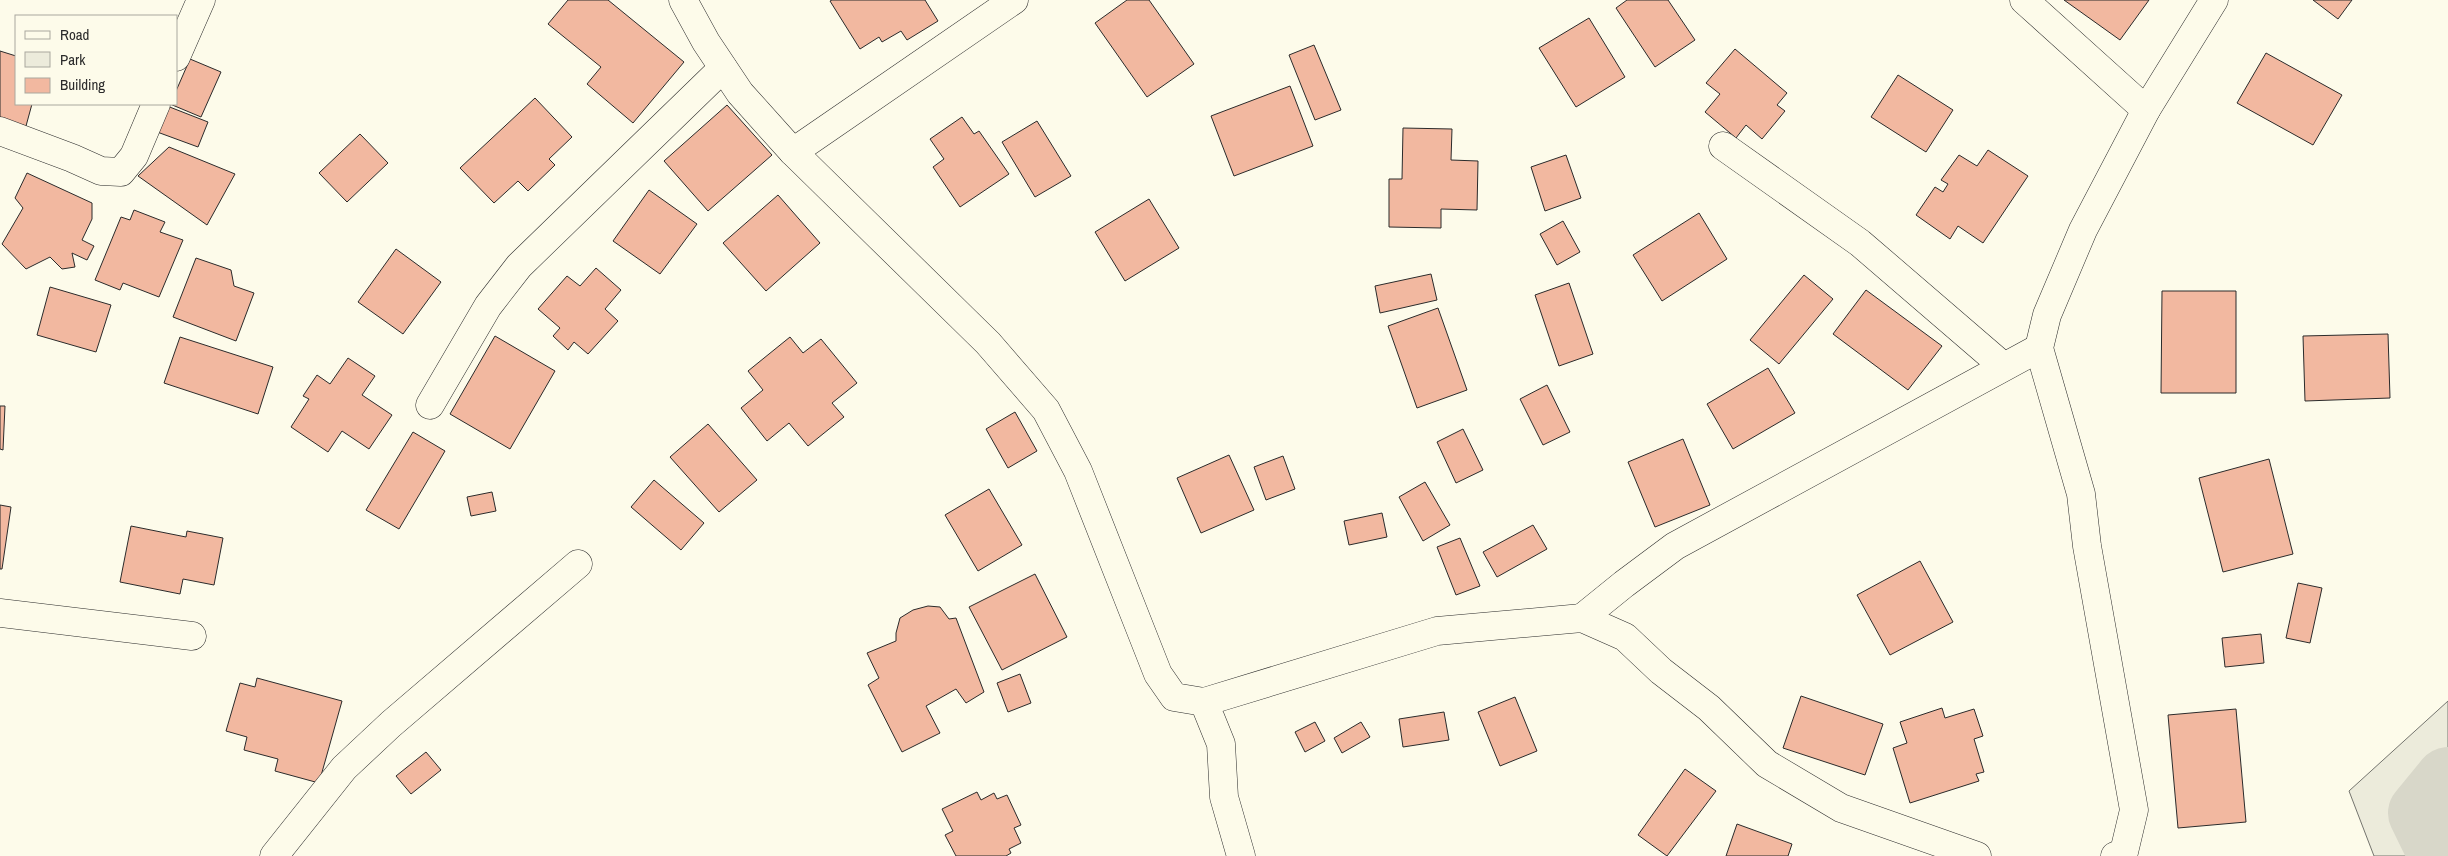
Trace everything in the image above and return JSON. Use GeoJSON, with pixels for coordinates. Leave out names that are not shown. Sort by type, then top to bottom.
{"type":"FeatureCollection","features":[{"type":"Feature","properties":{"kind":"street"},"geometry":{"type":"LineString","coordinates":[[178,53],[201,0]]}},
{"type":"Feature","properties":{"kind":"street"},"geometry":{"type":"LineString","coordinates":[[683,0],[740,93],[793,152],[988,343],[1046,410],[1078,471],[1158,674],[1174,697],[1204,702],[1437,631],[1582,618],[1625,638],[1661,671],[1709,708],[1767,764],[1842,808],[1977,856]]}},
{"type":"Feature","properties":{"kind":"street"},"geometry":{"type":"LineString","coordinates":[[793,152],[1014,0]]}},
{"type":"Feature","properties":{"kind":"street"},"geometry":{"type":"LineString","coordinates":[[2024,0],[2146,110]]}},
{"type":"Feature","properties":{"kind":"street"},"geometry":{"type":"LineString","coordinates":[[2115,856],[2124,852],[2134,810],[2088,555],[2081,494],[2039,348],[2047,315],[2083,230],[2146,110],[2214,0]]}},
{"type":"Feature","properties":{"kind":"street"},"geometry":{"type":"LineString","coordinates":[[430,405],[488,306],[519,266],[723,68]]}},
{"type":"Feature","properties":{"kind":"street"},"geometry":{"type":"LineString","coordinates":[[0,131],[101,171],[121,172],[134,156],[156,105]]}},
{"type":"Feature","properties":{"kind":"street"},"geometry":{"type":"LineString","coordinates":[[1723,146],[1860,243],[2004,366]]}},
{"type":"Feature","properties":{"kind":"street"},"geometry":{"type":"LineString","coordinates":[[1582,618],[1675,546],[2039,348]]}},
{"type":"Feature","properties":{"kind":"street"},"geometry":{"type":"LineString","coordinates":[[274,856],[344,768],[391,724],[578,564]]}},
{"type":"Feature","properties":{"kind":"street"},"geometry":{"type":"LineString","coordinates":[[0,613],[192,636]]}},
{"type":"Feature","properties":{"kind":"street"},"geometry":{"type":"LineString","coordinates":[[1204,702],[1221,744],[1224,797],[1241,856]]}},
{"type":"Feature","properties":{"kind":"green space"},"geometry":{"type":"Polygon","coordinates":[[[2448,701],[2448,856],[2374,856],[2349,791],[2448,701]]]}},
{"type":"Feature","properties":{"kind":"building"},"geometry":{"type":"Polygon","coordinates":[[[568,0],[608,0],[684,62],[633,123],[587,84],[601,67],[548,24],[568,0]]]}},
{"type":"Feature","properties":{"kind":"building"},"geometry":{"type":"Polygon","coordinates":[[[925,0],[938,21],[907,40],[901,31],[882,42],[879,37],[860,49],[830,1],[925,0]]]}},
{"type":"Feature","properties":{"kind":"building"},"geometry":{"type":"Polygon","coordinates":[[[1127,0],[1149,0],[1194,64],[1147,97],[1095,23],[1127,0]]]}},
{"type":"Feature","properties":{"kind":"building"},"geometry":{"type":"Polygon","coordinates":[[[1627,0],[1668,0],[1695,40],[1655,67],[1616,8],[1627,0]]]}},
{"type":"Feature","properties":{"kind":"building"},"geometry":{"type":"Polygon","coordinates":[[[2064,0],[2149,0],[2120,40],[2064,0]]]}},
{"type":"Feature","properties":{"kind":"building"},"geometry":{"type":"Polygon","coordinates":[[[2313,0],[2352,0],[2338,19],[2313,0]]]}},
{"type":"Feature","properties":{"kind":"building"},"geometry":{"type":"Polygon","coordinates":[[[1589,18],[1625,77],[1576,107],[1539,48],[1589,18]]]}},
{"type":"Feature","properties":{"kind":"building"},"geometry":{"type":"Polygon","coordinates":[[[1314,45],[1341,110],[1315,120],[1289,55],[1314,45]]]}},
{"type":"Feature","properties":{"kind":"building"},"geometry":{"type":"Polygon","coordinates":[[[1735,49],[1787,93],[1777,105],[1785,111],[1762,139],[1746,125],[1736,138],[1705,112],[1720,94],[1706,83],[1735,49]]]}},
{"type":"Feature","properties":{"kind":"building"},"geometry":{"type":"Polygon","coordinates":[[[0,51],[15,56],[15,105],[32,105],[26,126],[0,119],[0,51]]]}},
{"type":"Feature","properties":{"kind":"building"},"geometry":{"type":"Polygon","coordinates":[[[2266,53],[2342,95],[2313,145],[2237,103],[2266,53]]]}},
{"type":"Feature","properties":{"kind":"building"},"geometry":{"type":"Polygon","coordinates":[[[190,59],[221,72],[201,117],[172,105],[178,105],[178,86],[190,59]]]}},
{"type":"Feature","properties":{"kind":"building"},"geometry":{"type":"Polygon","coordinates":[[[1898,75],[1953,110],[1926,152],[1871,117],[1898,75]]]}},
{"type":"Feature","properties":{"kind":"building"},"geometry":{"type":"Polygon","coordinates":[[[1290,86],[1313,146],[1234,176],[1211,116],[1290,86]]]}},
{"type":"Feature","properties":{"kind":"building"},"geometry":{"type":"Polygon","coordinates":[[[535,98],[572,137],[549,159],[555,165],[528,191],[518,181],[494,203],[460,168],[535,98]]]}},
{"type":"Feature","properties":{"kind":"building"},"geometry":{"type":"Polygon","coordinates":[[[161,105],[208,122],[198,147],[149,129],[161,105]]]}},
{"type":"Feature","properties":{"kind":"building"},"geometry":{"type":"Polygon","coordinates":[[[727,105],[772,155],[708,211],[664,161],[727,105]]]}},
{"type":"Feature","properties":{"kind":"building"},"geometry":{"type":"Polygon","coordinates":[[[962,117],[974,134],[979,131],[1009,174],[960,207],[933,167],[944,159],[930,139],[962,117]]]}},
{"type":"Feature","properties":{"kind":"building"},"geometry":{"type":"Polygon","coordinates":[[[1037,121],[1071,176],[1035,197],[1002,142],[1037,121]]]}},
{"type":"Feature","properties":{"kind":"building"},"geometry":{"type":"Polygon","coordinates":[[[1403,128],[1452,129],[1451,160],[1478,161],[1477,210],[1441,209],[1441,228],[1389,227],[1389,179],[1402,179],[1403,128]]]}},
{"type":"Feature","properties":{"kind":"building"},"geometry":{"type":"Polygon","coordinates":[[[360,134],[388,163],[347,202],[319,173],[360,134]]]}},
{"type":"Feature","properties":{"kind":"building"},"geometry":{"type":"Polygon","coordinates":[[[169,147],[235,174],[207,225],[138,176],[169,147]]]}},
{"type":"Feature","properties":{"kind":"building"},"geometry":{"type":"Polygon","coordinates":[[[1988,150],[2028,176],[1983,243],[1958,226],[1950,239],[1916,215],[1935,187],[1943,192],[1948,184],[1941,180],[1959,155],[1977,166],[1988,150]]]}},
{"type":"Feature","properties":{"kind":"building"},"geometry":{"type":"Polygon","coordinates":[[[1566,155],[1581,198],[1545,211],[1531,167],[1566,155]]]}},
{"type":"Feature","properties":{"kind":"building"},"geometry":{"type":"Polygon","coordinates":[[[27,173],[92,203],[92,219],[82,240],[94,246],[87,260],[72,253],[75,267],[62,269],[50,257],[26,269],[2,244],[23,208],[15,198],[27,173]]]}},
{"type":"Feature","properties":{"kind":"building"},"geometry":{"type":"Polygon","coordinates":[[[649,190],[697,224],[660,274],[613,241],[649,190]]]}},
{"type":"Feature","properties":{"kind":"building"},"geometry":{"type":"Polygon","coordinates":[[[778,195],[820,243],[766,291],[723,243],[778,195]]]}},
{"type":"Feature","properties":{"kind":"building"},"geometry":{"type":"Polygon","coordinates":[[[1149,199],[1179,248],[1125,281],[1095,232],[1149,199]]]}},
{"type":"Feature","properties":{"kind":"building"},"geometry":{"type":"Polygon","coordinates":[[[134,210],[165,222],[160,232],[183,240],[159,297],[123,283],[120,290],[95,280],[121,217],[130,220],[134,210]]]}},
{"type":"Feature","properties":{"kind":"building"},"geometry":{"type":"Polygon","coordinates":[[[1699,213],[1727,259],[1662,301],[1633,255],[1699,213]]]}},
{"type":"Feature","properties":{"kind":"building"},"geometry":{"type":"Polygon","coordinates":[[[1563,221],[1580,252],[1557,265],[1540,234],[1563,221]]]}},
{"type":"Feature","properties":{"kind":"building"},"geometry":{"type":"Polygon","coordinates":[[[396,249],[441,282],[403,334],[358,302],[396,249]]]}},
{"type":"Feature","properties":{"kind":"building"},"geometry":{"type":"Polygon","coordinates":[[[196,258],[231,270],[234,286],[254,293],[236,341],[173,317],[196,258]]]}},
{"type":"Feature","properties":{"kind":"building"},"geometry":{"type":"Polygon","coordinates":[[[596,268],[621,290],[605,309],[618,321],[588,354],[574,342],[568,350],[553,336],[560,328],[538,309],[567,276],[580,286],[596,268]]]}},
{"type":"Feature","properties":{"kind":"building"},"geometry":{"type":"Polygon","coordinates":[[[1431,274],[1437,300],[1380,313],[1375,286],[1431,274]]]}},
{"type":"Feature","properties":{"kind":"building"},"geometry":{"type":"Polygon","coordinates":[[[1804,275],[1833,299],[1779,364],[1750,340],[1804,275]]]}},
{"type":"Feature","properties":{"kind":"building"},"geometry":{"type":"Polygon","coordinates":[[[1569,283],[1593,354],[1559,366],[1535,295],[1569,283]]]}},
{"type":"Feature","properties":{"kind":"building"},"geometry":{"type":"Polygon","coordinates":[[[50,287],[111,305],[96,352],[37,335],[50,287]]]}},
{"type":"Feature","properties":{"kind":"building"},"geometry":{"type":"Polygon","coordinates":[[[1866,290],[1942,346],[1908,390],[1833,334],[1866,290]]]}},
{"type":"Feature","properties":{"kind":"building"},"geometry":{"type":"Polygon","coordinates":[[[2162,291],[2236,291],[2236,393],[2161,393],[2162,291]]]}},
{"type":"Feature","properties":{"kind":"building"},"geometry":{"type":"Polygon","coordinates":[[[1438,308],[1467,390],[1417,408],[1388,326],[1438,308]]]}},
{"type":"Feature","properties":{"kind":"building"},"geometry":{"type":"Polygon","coordinates":[[[2388,334],[2390,398],[2305,401],[2303,336],[2388,334]]]}},
{"type":"Feature","properties":{"kind":"building"},"geometry":{"type":"Polygon","coordinates":[[[495,336],[555,371],[510,449],[450,414],[495,336]]]}},
{"type":"Feature","properties":{"kind":"building"},"geometry":{"type":"Polygon","coordinates":[[[180,337],[273,367],[258,414],[164,383],[180,337]]]}},
{"type":"Feature","properties":{"kind":"building"},"geometry":{"type":"Polygon","coordinates":[[[790,337],[803,353],[821,339],[857,383],[832,403],[844,417],[808,446],[789,423],[767,441],[741,408],[763,390],[748,371],[790,337]]]}},
{"type":"Feature","properties":{"kind":"building"},"geometry":{"type":"Polygon","coordinates":[[[348,358],[375,376],[362,395],[392,415],[369,449],[342,431],[328,452],[291,427],[309,399],[303,396],[317,375],[330,384],[348,358]]]}},
{"type":"Feature","properties":{"kind":"building"},"geometry":{"type":"Polygon","coordinates":[[[1768,368],[1795,413],[1733,449],[1707,404],[1768,368]]]}},
{"type":"Feature","properties":{"kind":"building"},"geometry":{"type":"Polygon","coordinates":[[[1547,385],[1570,432],[1543,445],[1520,399],[1547,385]]]}},
{"type":"Feature","properties":{"kind":"building"},"geometry":{"type":"Polygon","coordinates":[[[0,406],[5,406],[3,450],[0,449],[0,406]]]}},
{"type":"Feature","properties":{"kind":"building"},"geometry":{"type":"Polygon","coordinates":[[[1015,412],[1037,451],[1008,468],[986,429],[1015,412]]]}},
{"type":"Feature","properties":{"kind":"building"},"geometry":{"type":"Polygon","coordinates":[[[708,424],[757,480],[719,512],[670,457],[708,424]]]}},
{"type":"Feature","properties":{"kind":"building"},"geometry":{"type":"Polygon","coordinates":[[[1463,429],[1483,470],[1456,483],[1437,442],[1463,429]]]}},
{"type":"Feature","properties":{"kind":"building"},"geometry":{"type":"Polygon","coordinates":[[[413,432],[445,451],[399,529],[366,510],[413,432]]]}},
{"type":"Feature","properties":{"kind":"building"},"geometry":{"type":"Polygon","coordinates":[[[1683,439],[1710,505],[1655,527],[1628,462],[1683,439]]]}},
{"type":"Feature","properties":{"kind":"building"},"geometry":{"type":"Polygon","coordinates":[[[1229,455],[1254,510],[1201,533],[1177,478],[1229,455]]]}},
{"type":"Feature","properties":{"kind":"building"},"geometry":{"type":"Polygon","coordinates":[[[1283,456],[1295,489],[1266,500],[1254,467],[1283,456]]]}},
{"type":"Feature","properties":{"kind":"building"},"geometry":{"type":"Polygon","coordinates":[[[2269,459],[2293,554],[2223,572],[2199,478],[2269,459]]]}},
{"type":"Feature","properties":{"kind":"building"},"geometry":{"type":"Polygon","coordinates":[[[654,480],[704,523],[681,550],[631,507],[654,480]]]}},
{"type":"Feature","properties":{"kind":"building"},"geometry":{"type":"Polygon","coordinates":[[[1425,482],[1450,525],[1423,541],[1399,497],[1425,482]]]}},
{"type":"Feature","properties":{"kind":"building"},"geometry":{"type":"Polygon","coordinates":[[[989,489],[1022,545],[978,571],[945,515],[989,489]]]}},
{"type":"Feature","properties":{"kind":"building"},"geometry":{"type":"Polygon","coordinates":[[[492,492],[496,511],[471,516],[467,497],[492,492]]]}},
{"type":"Feature","properties":{"kind":"building"},"geometry":{"type":"Polygon","coordinates":[[[0,505],[11,507],[2,569],[0,569],[0,505]]]}},
{"type":"Feature","properties":{"kind":"building"},"geometry":{"type":"Polygon","coordinates":[[[1382,513],[1387,537],[1349,545],[1344,521],[1382,513]]]}},
{"type":"Feature","properties":{"kind":"building"},"geometry":{"type":"Polygon","coordinates":[[[1533,525],[1547,549],[1497,577],[1483,552],[1533,525]]]}},
{"type":"Feature","properties":{"kind":"building"},"geometry":{"type":"Polygon","coordinates":[[[131,526],[186,537],[187,531],[223,538],[214,585],[183,579],[180,594],[120,582],[131,526]]]}},
{"type":"Feature","properties":{"kind":"building"},"geometry":{"type":"Polygon","coordinates":[[[1460,538],[1480,586],[1456,595],[1437,547],[1460,538]]]}},
{"type":"Feature","properties":{"kind":"building"},"geometry":{"type":"Polygon","coordinates":[[[1920,561],[1953,622],[1890,655],[1857,595],[1920,561]]]}},
{"type":"Feature","properties":{"kind":"building"},"geometry":{"type":"Polygon","coordinates":[[[1035,574],[1067,637],[1002,670],[969,607],[1035,574]]]}},
{"type":"Feature","properties":{"kind":"building"},"geometry":{"type":"Polygon","coordinates":[[[2298,583],[2322,588],[2310,643],[2286,638],[2298,583]]]}},
{"type":"Feature","properties":{"kind":"building"},"geometry":{"type":"Polygon","coordinates":[[[928,606],[940,607],[949,619],[956,618],[984,692],[966,703],[956,689],[926,706],[940,733],[902,752],[868,685],[879,678],[867,653],[896,641],[900,618],[913,610],[928,606]]]}},
{"type":"Feature","properties":{"kind":"building"},"geometry":{"type":"Polygon","coordinates":[[[2261,634],[2264,663],[2225,667],[2222,638],[2261,634]]]}},
{"type":"Feature","properties":{"kind":"building"},"geometry":{"type":"Polygon","coordinates":[[[1020,674],[1031,703],[1008,712],[997,683],[1020,674]]]}},
{"type":"Feature","properties":{"kind":"building"},"geometry":{"type":"Polygon","coordinates":[[[257,678],[342,701],[319,783],[275,771],[278,759],[244,750],[247,737],[226,731],[240,683],[255,687],[257,678]]]}},
{"type":"Feature","properties":{"kind":"building"},"geometry":{"type":"Polygon","coordinates":[[[1801,696],[1883,724],[1865,775],[1783,748],[1801,696]]]}},
{"type":"Feature","properties":{"kind":"building"},"geometry":{"type":"Polygon","coordinates":[[[1515,697],[1537,751],[1500,766],[1478,712],[1515,697]]]}},
{"type":"Feature","properties":{"kind":"building"},"geometry":{"type":"Polygon","coordinates":[[[1942,708],[1945,718],[1974,709],[1983,736],[1974,739],[1984,772],[1976,774],[1979,781],[1910,803],[1893,748],[1907,743],[1900,722],[1942,708]]]}},
{"type":"Feature","properties":{"kind":"building"},"geometry":{"type":"Polygon","coordinates":[[[2236,709],[2246,822],[2178,828],[2168,715],[2236,709]]]}},
{"type":"Feature","properties":{"kind":"building"},"geometry":{"type":"Polygon","coordinates":[[[1444,712],[1449,740],[1403,747],[1399,719],[1444,712]]]}},
{"type":"Feature","properties":{"kind":"building"},"geometry":{"type":"Polygon","coordinates":[[[1315,722],[1325,741],[1305,752],[1295,732],[1315,722]]]}},
{"type":"Feature","properties":{"kind":"building"},"geometry":{"type":"Polygon","coordinates":[[[1361,722],[1370,737],[1342,753],[1334,738],[1361,722]]]}},
{"type":"Feature","properties":{"kind":"building"},"geometry":{"type":"Polygon","coordinates":[[[426,752],[441,770],[411,794],[396,776],[426,752]]]}},
{"type":"Feature","properties":{"kind":"building"},"geometry":{"type":"Polygon","coordinates":[[[1685,769],[1716,791],[1667,856],[1638,835],[1685,769]]]}},
{"type":"Feature","properties":{"kind":"building"},"geometry":{"type":"Polygon","coordinates":[[[977,792],[981,800],[994,793],[997,799],[1007,795],[1021,825],[1014,828],[1021,843],[1009,849],[1011,853],[1006,856],[956,856],[945,835],[953,831],[942,809],[977,792]]]}},
{"type":"Feature","properties":{"kind":"building"},"geometry":{"type":"Polygon","coordinates":[[[1737,824],[1792,844],[1788,856],[1726,856],[1737,824]]]}},
{"type":"Feature","properties":{"kind":"waterway"},"geometry":{"type":"LineString","coordinates":[[2442,856],[2421,813],[2448,780]]}}]}
